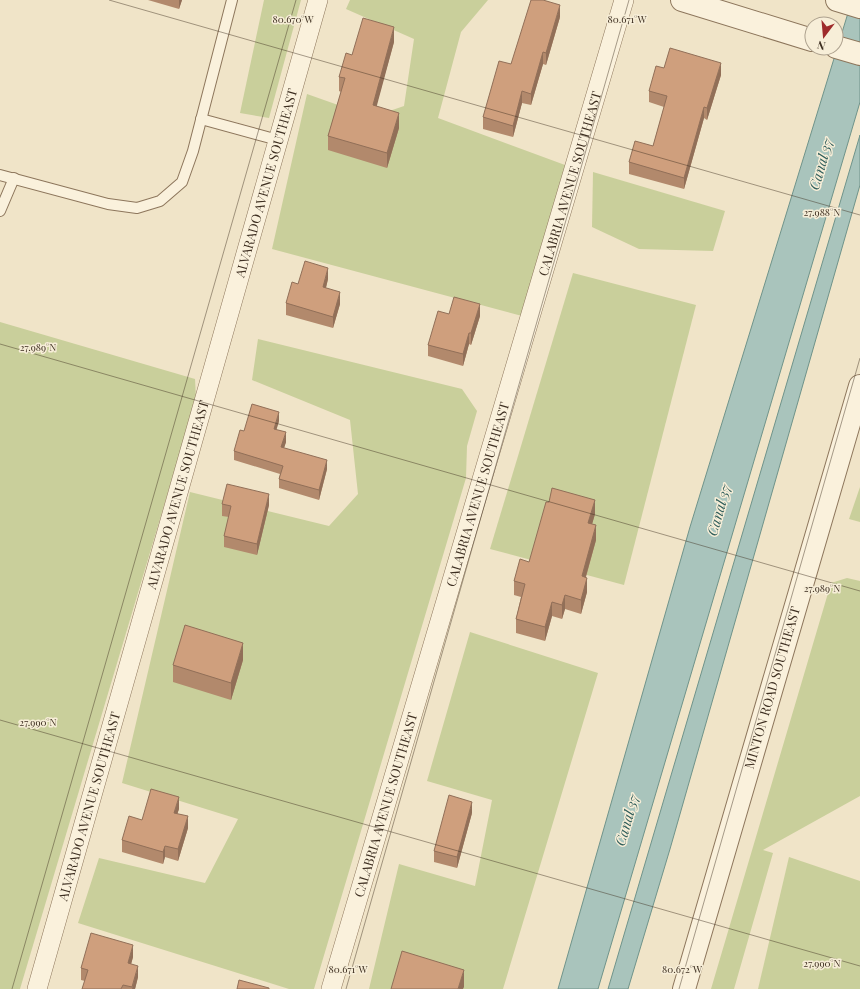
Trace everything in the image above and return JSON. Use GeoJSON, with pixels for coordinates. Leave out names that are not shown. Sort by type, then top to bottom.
{"type":"FeatureCollection","features":[{"type":"Feature","properties":{"kind":"street","name":"ALVARADO AVENUE SOUTHEAST"},"geometry":{"type":"LineString","coordinates":[[37,989],[318,0]]}},
{"type":"Feature","properties":{"kind":"street","name":"CALABRIA AVENUE SOUTHEAST"},"geometry":{"type":"LineString","coordinates":[[330,989],[624,0]]}},
{"type":"Feature","properties":{"kind":"street"},"geometry":{"type":"LineString","coordinates":[[682,0],[804,37]]}},
{"type":"Feature","properties":{"kind":"street"},"geometry":{"type":"LineString","coordinates":[[838,0],[860,7]]}},
{"type":"Feature","properties":{"kind":"street"},"geometry":{"type":"LineString","coordinates":[[844,49],[860,54]]}},
{"type":"Feature","properties":{"kind":"street","name":"MINTON ROAD SOUTHEAST"},"geometry":{"type":"LineString","coordinates":[[684,989],[860,386]]}},
{"type":"Feature","properties":{"kind":"lane"},"geometry":{"type":"LineString","coordinates":[[0,174],[108,204],[137,208],[160,201],[182,182],[193,151],[232,0]]}},
{"type":"Feature","properties":{"kind":"lane"},"geometry":{"type":"LineString","coordinates":[[201,119],[278,140]]}},
{"type":"Feature","properties":{"kind":"lane"},"geometry":{"type":"LineString","coordinates":[[0,211],[14,178]]}},
{"type":"Feature","properties":{"kind":"green space"},"geometry":{"type":"Polygon","coordinates":[[[264,0],[301,0],[269,118],[240,113],[264,0]]]}},
{"type":"Feature","properties":{"kind":"green space"},"geometry":{"type":"Polygon","coordinates":[[[350,0],[488,0],[461,32],[438,118],[565,165],[522,316],[272,249],[307,94],[372,117],[404,106],[414,39],[346,9],[350,0]]]}},
{"type":"Feature","properties":{"kind":"green space"},"geometry":{"type":"Polygon","coordinates":[[[593,172],[725,211],[713,251],[639,249],[592,227],[593,172]]]}},
{"type":"Feature","properties":{"kind":"green space"},"geometry":{"type":"Polygon","coordinates":[[[573,273],[696,305],[624,585],[490,549],[573,273]]]}},
{"type":"Feature","properties":{"kind":"green space"},"geometry":{"type":"Polygon","coordinates":[[[0,322],[195,379],[196,398],[20,989],[0,989],[0,322]]]}},
{"type":"Feature","properties":{"kind":"green space"},"geometry":{"type":"Polygon","coordinates":[[[258,339],[462,389],[477,411],[467,446],[466,478],[314,989],[289,989],[78,923],[99,858],[205,883],[238,819],[122,783],[190,492],[329,526],[358,494],[350,420],[252,380],[258,339]]]}},
{"type":"Feature","properties":{"kind":"green space"},"geometry":{"type":"Polygon","coordinates":[[[860,487],[860,522],[849,519],[860,487]]]}},
{"type":"Feature","properties":{"kind":"green space"},"geometry":{"type":"Polygon","coordinates":[[[847,578],[860,581],[860,796],[763,850],[773,853],[734,989],[711,989],[831,583],[847,578]]]}},
{"type":"Feature","properties":{"kind":"green space"},"geometry":{"type":"Polygon","coordinates":[[[470,632],[598,673],[503,989],[369,989],[399,864],[475,886],[492,800],[427,781],[470,632]]]}},
{"type":"Feature","properties":{"kind":"green space"},"geometry":{"type":"Polygon","coordinates":[[[789,857],[860,881],[860,989],[758,989],[789,857]]]}},
{"type":"Feature","properties":{"kind":"water","name":"Canal 37"},"geometry":{"type":"Polygon","coordinates":[[[852,0],[860,0],[860,102],[598,989],[558,989],[690,527],[835,56],[844,56],[844,26],[852,0]]]}},
{"type":"Feature","properties":{"kind":"water"},"geometry":{"type":"Polygon","coordinates":[[[860,135],[860,185],[670,849],[628,989],[608,989],[860,135]]]}},
{"type":"Feature","properties":{"kind":"building"},"geometry":{"type":"Polygon","coordinates":[[[531,0],[543,0],[560,5],[546,53],[543,52],[531,94],[522,91],[513,126],[483,117],[499,61],[511,64],[531,0]]]}},
{"type":"Feature","properties":{"kind":"building"},"geometry":{"type":"Polygon","coordinates":[[[363,18],[394,27],[373,105],[399,113],[387,153],[328,136],[345,78],[339,77],[346,53],[352,55],[363,18]]]}},
{"type":"Feature","properties":{"kind":"building"},"geometry":{"type":"Polygon","coordinates":[[[670,48],[721,63],[707,108],[704,107],[684,178],[629,162],[635,141],[653,146],[667,96],[649,91],[656,66],[664,68],[670,48]]]}},
{"type":"Feature","properties":{"kind":"building"},"geometry":{"type":"Polygon","coordinates":[[[305,261],[328,268],[323,287],[340,292],[333,317],[286,303],[292,282],[298,284],[305,261]]]}},
{"type":"Feature","properties":{"kind":"building"},"geometry":{"type":"Polygon","coordinates":[[[454,297],[480,304],[463,354],[428,345],[438,311],[449,314],[454,297]]]}},
{"type":"Feature","properties":{"kind":"building"},"geometry":{"type":"Polygon","coordinates":[[[252,404],[279,412],[274,429],[286,432],[281,447],[327,460],[319,490],[279,479],[283,466],[234,451],[240,430],[244,431],[252,404]]]}},
{"type":"Feature","properties":{"kind":"building"},"geometry":{"type":"Polygon","coordinates":[[[227,484],[269,494],[257,544],[224,536],[231,506],[222,504],[227,484]]]}},
{"type":"Feature","properties":{"kind":"building"},"geometry":{"type":"Polygon","coordinates":[[[552,488],[595,500],[588,523],[596,525],[582,576],[587,578],[581,600],[565,595],[562,605],[552,602],[545,627],[516,619],[525,584],[514,581],[520,559],[529,562],[546,502],[549,502],[552,488]]]}},
{"type":"Feature","properties":{"kind":"building"},"geometry":{"type":"Polygon","coordinates":[[[185,625],[243,643],[231,683],[173,665],[185,625]]]}},
{"type":"Feature","properties":{"kind":"building"},"geometry":{"type":"Polygon","coordinates":[[[151,789],[179,797],[174,813],[188,816],[178,849],[165,846],[163,852],[122,840],[129,816],[142,820],[151,789]]]}},
{"type":"Feature","properties":{"kind":"building"},"geometry":{"type":"Polygon","coordinates":[[[449,795],[472,802],[457,857],[434,851],[449,795]]]}},
{"type":"Feature","properties":{"kind":"building"},"geometry":{"type":"Polygon","coordinates":[[[91,933],[133,945],[128,963],[138,966],[132,987],[123,985],[121,989],[82,989],[88,970],[81,968],[91,933]]]}},
{"type":"Feature","properties":{"kind":"building"},"geometry":{"type":"Polygon","coordinates":[[[402,951],[464,970],[458,989],[391,989],[402,951]]]}},
{"type":"Feature","properties":{"kind":"building"},"geometry":{"type":"Polygon","coordinates":[[[239,980],[269,988],[269,989],[237,989],[239,980]]]}}]}
